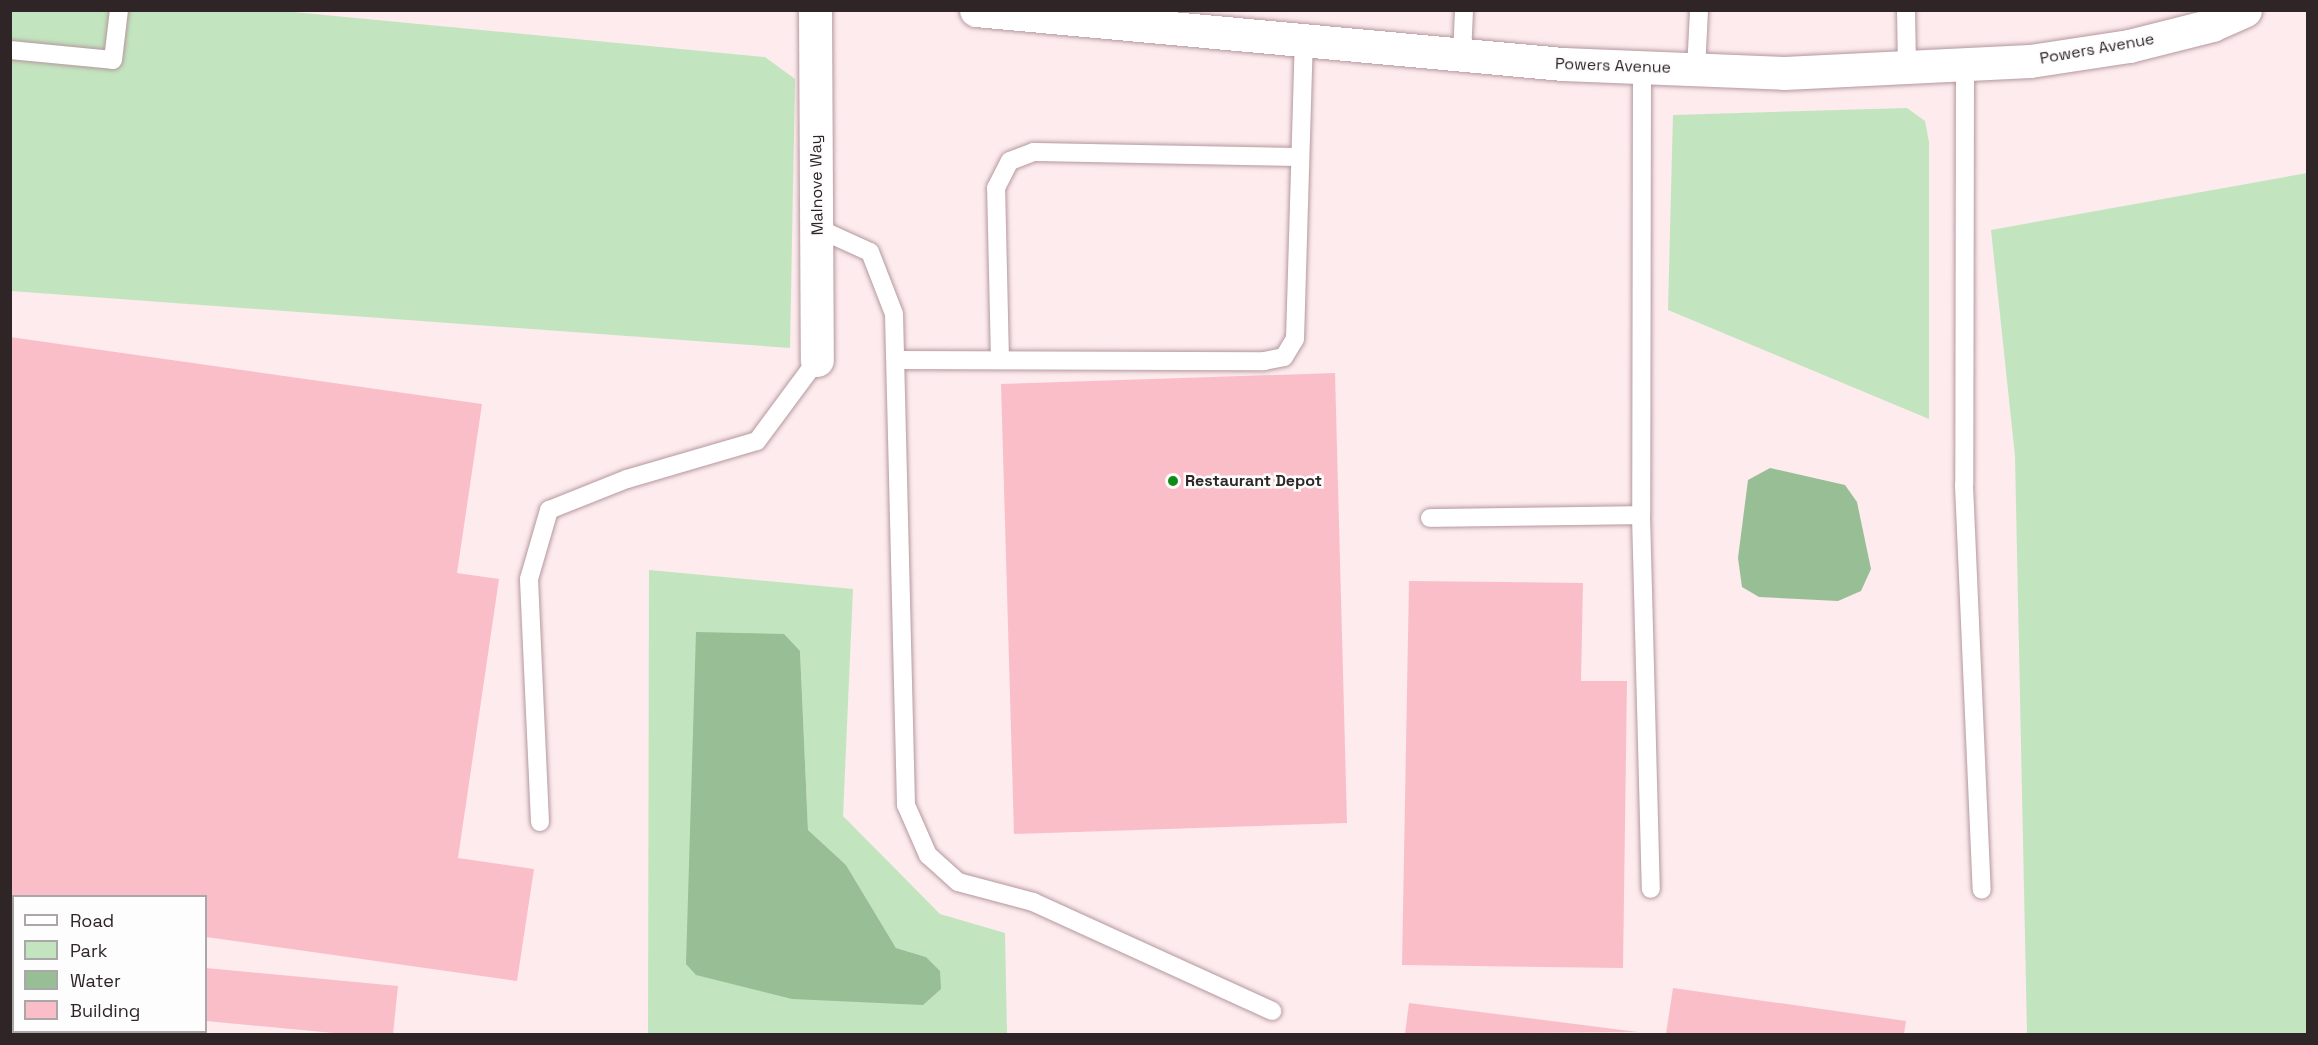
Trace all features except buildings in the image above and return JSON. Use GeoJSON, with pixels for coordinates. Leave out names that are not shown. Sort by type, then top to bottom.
{"type":"FeatureCollection","features":[{"type":"Feature","properties":{"kind":"street","name":"Malnove Way"},"geometry":{"type":"LineString","coordinates":[[815,10],[817,360]]}},
{"type":"Feature","properties":{"kind":"street","name":"Powers Avenue"},"geometry":{"type":"LineString","coordinates":[[976,10],[1462,56],[1784,73],[1907,66],[1965,66],[2128,46],[2212,25],[2246,10]]}},
{"type":"Feature","properties":{"kind":"lane"},"geometry":{"type":"LineString","coordinates":[[10,50],[113,60],[119,10]]}},
{"type":"Feature","properties":{"kind":"lane"},"geometry":{"type":"LineString","coordinates":[[1462,56],[1464,10]]}},
{"type":"Feature","properties":{"kind":"lane"},"geometry":{"type":"LineString","coordinates":[[1696,70],[1699,10]]}},
{"type":"Feature","properties":{"kind":"lane"},"geometry":{"type":"LineString","coordinates":[[1906,10],[1907,66]]}},
{"type":"Feature","properties":{"kind":"lane"},"geometry":{"type":"LineString","coordinates":[[896,360],[1264,361],[1284,357],[1295,339],[1304,41]]}},
{"type":"Feature","properties":{"kind":"lane"},"geometry":{"type":"LineString","coordinates":[[1965,66],[1964,485],[1982,890]]}},
{"type":"Feature","properties":{"kind":"lane"},"geometry":{"type":"LineString","coordinates":[[1642,67],[1641,514],[1651,889]]}},
{"type":"Feature","properties":{"kind":"lane"},"geometry":{"type":"LineString","coordinates":[[1000,360],[996,188],[1010,161],[1033,152],[1300,157]]}},
{"type":"Feature","properties":{"kind":"lane"},"geometry":{"type":"LineString","coordinates":[[817,228],[870,252],[894,314],[906,805],[928,855],[958,882],[1033,902],[1272,1011]]}},
{"type":"Feature","properties":{"kind":"lane"},"geometry":{"type":"LineString","coordinates":[[540,822],[529,579],[549,510],[627,479],[757,441],[817,360]]}},
{"type":"Feature","properties":{"kind":"lane"},"geometry":{"type":"LineString","coordinates":[[1430,518],[1641,514]]}},
{"type":"Feature","properties":{"kind":"green space"},"geometry":{"type":"Polygon","coordinates":[[[10,11],[283,11],[765,57],[795,79],[790,348],[11,291],[10,11]]]}},
{"type":"Feature","properties":{"kind":"green space"},"geometry":{"type":"Polygon","coordinates":[[[1907,108],[1925,121],[1929,142],[1929,419],[1668,310],[1673,115],[1907,108]]]}},
{"type":"Feature","properties":{"kind":"green space"},"geometry":{"type":"Polygon","coordinates":[[[2307,173],[2307,1034],[2027,1034],[2015,456],[1991,230],[2307,173]]]}},
{"type":"Feature","properties":{"kind":"green space"},"geometry":{"type":"Polygon","coordinates":[[[649,570],[853,589],[843,816],[940,914],[1005,933],[1007,1034],[648,1034],[649,570]],[[800,651],[686,964],[926,957],[896,948],[846,865],[808,830],[800,651]]]}},
{"type":"Feature","properties":{"kind":"water"},"geometry":{"type":"Polygon","coordinates":[[[1770,468],[1845,485],[1857,502],[1871,569],[1861,591],[1838,601],[1759,597],[1742,587],[1738,558],[1748,480],[1770,468]]]}},
{"type":"Feature","properties":{"kind":"water"},"geometry":{"type":"Polygon","coordinates":[[[696,632],[784,634],[800,651],[808,830],[846,865],[896,948],[926,957],[940,971],[941,989],[923,1005],[792,999],[696,975],[686,964],[696,632]]]}},
{"type":"Feature","properties":{"kind":"place","name":"Restaurant Depot"},"geometry":{"type":"Point","coordinates":[1173,481]}}]}
